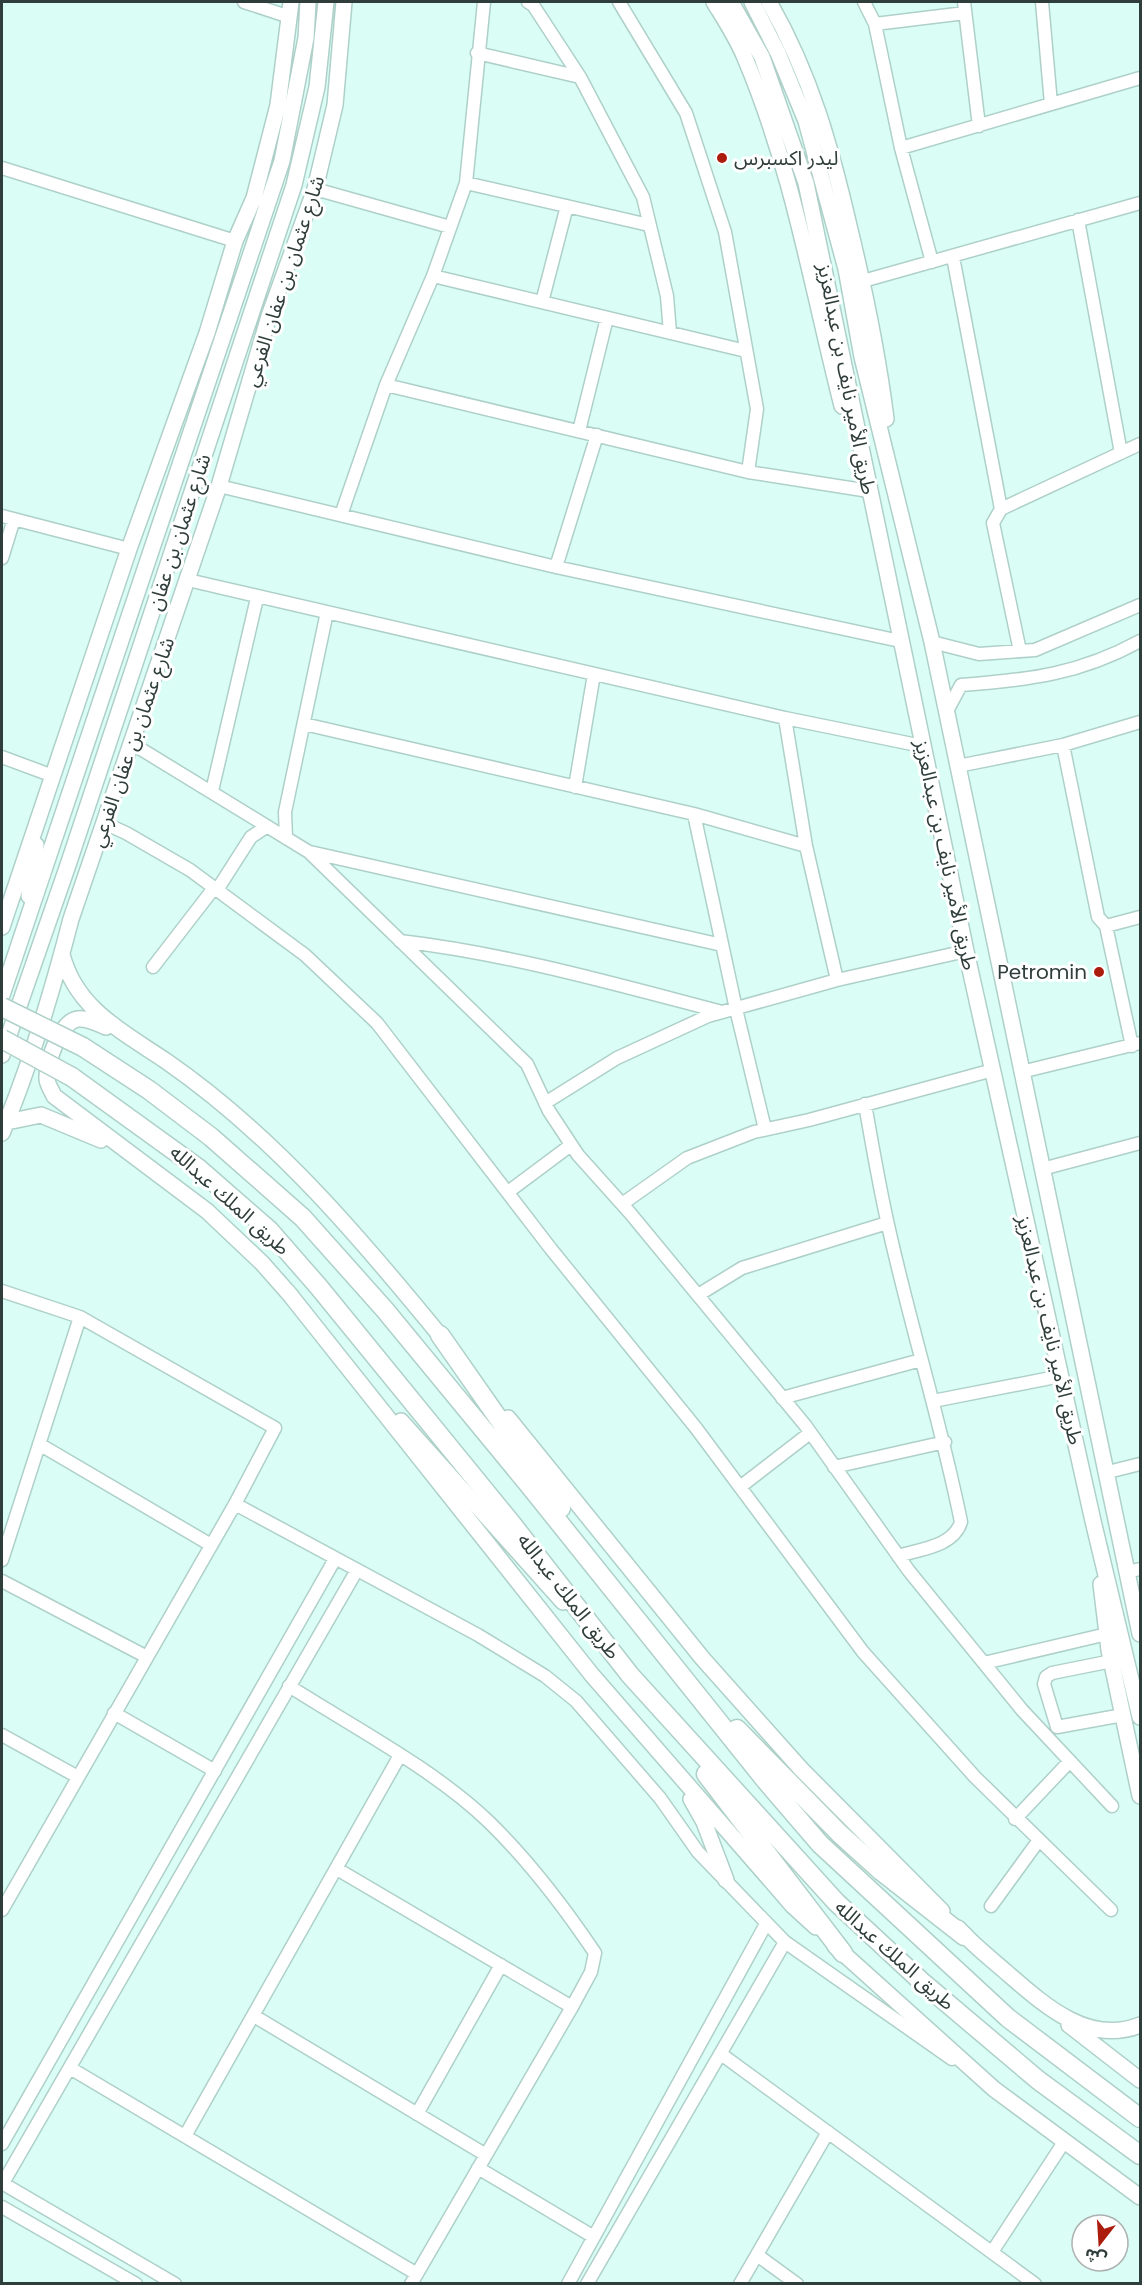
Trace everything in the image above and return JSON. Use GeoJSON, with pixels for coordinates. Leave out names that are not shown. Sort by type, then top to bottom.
{"type":"FeatureCollection","features":[{"type":"Feature","properties":{"kind":"highway","name":"طريق الملك عبدالله"},"geometry":{"type":"LineString","coordinates":[[2,1007],[83,1047],[149,1090],[212,1137],[303,1218],[385,1310],[766,1781],[820,1844],[1008,2018],[1140,2118]]}},
{"type":"Feature","properties":{"kind":"highway","name":"طريق الملك عبدالله"},"geometry":{"type":"LineString","coordinates":[[2,1039],[72,1077],[139,1123],[198,1168],[269,1230],[318,1286],[490,1496],[630,1675],[845,1910],[921,1981],[1038,2080],[1140,2155]]}},
{"type":"Feature","properties":{"kind":"highway"},"geometry":{"type":"LineString","coordinates":[[440,1335],[663,1653],[840,1834],[881,1871],[964,1936]]}},
{"type":"Feature","properties":{"kind":"highway"},"geometry":{"type":"LineString","coordinates":[[630,1675],[843,1953]]}},
{"type":"Feature","properties":{"kind":"main road","name":"شارع عثمان بن عفان"},"geometry":{"type":"LineString","coordinates":[[2,995],[282,161],[306,38],[308,2]]}},
{"type":"Feature","properties":{"kind":"main road","name":"شارع عثمان بن عفان"},"geometry":{"type":"LineString","coordinates":[[2,1055],[68,865],[294,185],[317,87],[326,2]]}},
{"type":"Feature","properties":{"kind":"main road","name":"شارع عثمان بن عفان الفرعي"},"geometry":{"type":"LineString","coordinates":[[4,1128],[52,991],[71,919],[219,486],[269,316],[315,189],[335,105],[344,2]]}},
{"type":"Feature","properties":{"kind":"main road"},"geometry":{"type":"LineString","coordinates":[[714,2],[744,55],[771,125],[803,233],[842,404],[869,491]]}},
{"type":"Feature","properties":{"kind":"main road","name":"طريق الأمير نايف بن عبدالعزيز"},"geometry":{"type":"LineString","coordinates":[[731,2],[762,57],[806,183],[966,951],[1093,1521],[1140,1717]]}},
{"type":"Feature","properties":{"kind":"main road","name":"طريق الأمير نايف بن عبدالعزيز"},"geometry":{"type":"LineString","coordinates":[[752,2],[778,53],[806,121],[846,269],[862,357],[932,642],[1006,986],[1021,1072],[1108,1472],[1134,1570],[1132,1592],[1140,1634]]}},
{"type":"Feature","properties":{"kind":"main road"},"geometry":{"type":"LineString","coordinates":[[769,2],[804,73],[824,121],[863,281],[882,385],[895,487]]}},
{"type":"Feature","properties":{"kind":"main road"},"geometry":{"type":"LineString","coordinates":[[2,927],[129,549],[207,333],[235,241],[254,198],[278,105],[291,9]]}},
{"type":"Feature","properties":{"kind":"main road"},"geometry":{"type":"LineString","coordinates":[[78,702],[177,475]]}},
{"type":"Feature","properties":{"kind":"main road"},"geometry":{"type":"LineString","coordinates":[[68,865],[176,615]]}},
{"type":"Feature","properties":{"kind":"main road"},"geometry":{"type":"LineString","coordinates":[[23,934],[41,810]]}},
{"type":"Feature","properties":{"kind":"main road"},"geometry":{"type":"LineString","coordinates":[[62,954],[67,973],[76,990],[95,1012],[204,1088],[329,1205],[440,1335],[703,1659],[801,1769],[964,1936],[1050,2010],[1140,2080]]}},
{"type":"Feature","properties":{"kind":"main road"},"geometry":{"type":"LineString","coordinates":[[146,1048],[93,1021],[76,1019],[64,1027],[53,1051],[47,1080],[54,1096],[207,1211],[262,1263],[497,1530],[630,1675]]}},
{"type":"Feature","properties":{"kind":"main road"},"geometry":{"type":"LineString","coordinates":[[4,1128],[41,1115],[126,1151]]}},
{"type":"Feature","properties":{"kind":"main road"},"geometry":{"type":"LineString","coordinates":[[287,1291],[584,1666],[793,1906],[994,2089],[1140,2197]]}},
{"type":"Feature","properties":{"kind":"main road"},"geometry":{"type":"LineString","coordinates":[[1093,1521],[1107,1634],[1140,1796]]}},
{"type":"Feature","properties":{"kind":"main road"},"geometry":{"type":"LineString","coordinates":[[1132,1592],[1140,1613]]}},
{"type":"Feature","properties":{"kind":"main road"},"geometry":{"type":"LineString","coordinates":[[674,1770],[704,1822],[726,1880]]}},
{"type":"Feature","properties":{"kind":"main road"},"geometry":{"type":"LineString","coordinates":[[1050,2010],[1085,2026],[1105,2032],[1126,2030],[1140,2025]]}},
{"type":"Feature","properties":{"kind":"street"},"geometry":{"type":"LineString","coordinates":[[244,2],[291,9]]}},
{"type":"Feature","properties":{"kind":"street"},"geometry":{"type":"LineString","coordinates":[[341,515],[386,386],[433,276],[466,183],[477,53],[484,2]]}},
{"type":"Feature","properties":{"kind":"street"},"geometry":{"type":"LineString","coordinates":[[528,2],[533,5],[580,77],[643,197],[667,296],[670,333]]}},
{"type":"Feature","properties":{"kind":"street"},"geometry":{"type":"LineString","coordinates":[[619,2],[686,113],[725,232],[757,409],[747,472]]}},
{"type":"Feature","properties":{"kind":"street"},"geometry":{"type":"LineString","coordinates":[[864,2],[875,24],[901,148],[932,262]]}},
{"type":"Feature","properties":{"kind":"street"},"geometry":{"type":"LineString","coordinates":[[1042,2],[1051,104]]}},
{"type":"Feature","properties":{"kind":"street"},"geometry":{"type":"LineString","coordinates":[[875,24],[964,7],[979,126]]}},
{"type":"Feature","properties":{"kind":"street"},"geometry":{"type":"LineString","coordinates":[[477,53],[580,77]]}},
{"type":"Feature","properties":{"kind":"street"},"geometry":{"type":"LineString","coordinates":[[901,148],[1140,78]]}},
{"type":"Feature","properties":{"kind":"street"},"geometry":{"type":"LineString","coordinates":[[2,168],[235,241]]}},
{"type":"Feature","properties":{"kind":"street"},"geometry":{"type":"LineString","coordinates":[[466,183],[649,225]]}},
{"type":"Feature","properties":{"kind":"street"},"geometry":{"type":"LineString","coordinates":[[315,189],[450,227]]}},
{"type":"Feature","properties":{"kind":"street"},"geometry":{"type":"LineString","coordinates":[[863,281],[1140,202]]}},
{"type":"Feature","properties":{"kind":"street"},"geometry":{"type":"LineString","coordinates":[[542,302],[567,206]]}},
{"type":"Feature","properties":{"kind":"street"},"geometry":{"type":"LineString","coordinates":[[1078,220],[1121,453]]}},
{"type":"Feature","properties":{"kind":"street"},"geometry":{"type":"LineString","coordinates":[[952,257],[1001,509]]}},
{"type":"Feature","properties":{"kind":"street"},"geometry":{"type":"LineString","coordinates":[[433,276],[746,351]]}},
{"type":"Feature","properties":{"kind":"street"},"geometry":{"type":"LineString","coordinates":[[579,431],[607,318]]}},
{"type":"Feature","properties":{"kind":"street"},"geometry":{"type":"LineString","coordinates":[[386,386],[747,472],[869,491]]}},
{"type":"Feature","properties":{"kind":"street"},"geometry":{"type":"LineString","coordinates":[[556,567],[597,435]]}},
{"type":"Feature","properties":{"kind":"street"},"geometry":{"type":"LineString","coordinates":[[1020,651],[993,523],[1001,509],[1140,444]]}},
{"type":"Feature","properties":{"kind":"street"},"geometry":{"type":"LineString","coordinates":[[219,486],[556,567],[900,641]]}},
{"type":"Feature","properties":{"kind":"street"},"geometry":{"type":"LineString","coordinates":[[2,516],[129,549]]}},
{"type":"Feature","properties":{"kind":"street"},"geometry":{"type":"LineString","coordinates":[[2,558],[14,519]]}},
{"type":"Feature","properties":{"kind":"street"},"geometry":{"type":"LineString","coordinates":[[188,580],[257,598],[327,612],[785,718],[922,746]]}},
{"type":"Feature","properties":{"kind":"street"},"geometry":{"type":"LineString","coordinates":[[212,791],[257,598]]}},
{"type":"Feature","properties":{"kind":"street"},"geometry":{"type":"LineString","coordinates":[[932,642],[979,654],[1035,650],[1140,605]]}},
{"type":"Feature","properties":{"kind":"street"},"geometry":{"type":"LineString","coordinates":[[286,838],[285,812],[327,612]]}},
{"type":"Feature","properties":{"kind":"street"},"geometry":{"type":"LineString","coordinates":[[946,713],[961,685],[1014,681],[1074,670],[1140,641]]}},
{"type":"Feature","properties":{"kind":"street"},"geometry":{"type":"LineString","coordinates":[[574,787],[594,674]]}},
{"type":"Feature","properties":{"kind":"street"},"geometry":{"type":"LineString","coordinates":[[785,718],[806,846],[837,980]]}},
{"type":"Feature","properties":{"kind":"street"},"geometry":{"type":"LineString","coordinates":[[958,765],[1063,745],[1140,722]]}},
{"type":"Feature","properties":{"kind":"street"},"geometry":{"type":"LineString","coordinates":[[304,724],[694,814],[806,846]]}},
{"type":"Feature","properties":{"kind":"street"},"geometry":{"type":"LineString","coordinates":[[131,743],[309,852],[527,1064],[545,1103],[571,1145],[698,1295],[810,1433],[898,1556],[1022,1710],[1112,1806]]}},
{"type":"Feature","properties":{"kind":"street"},"geometry":{"type":"LineString","coordinates":[[1021,1072],[1136,1045],[1106,926],[1098,917],[1063,745]]}},
{"type":"Feature","properties":{"kind":"street"},"geometry":{"type":"LineString","coordinates":[[2,757],[53,776]]}},
{"type":"Feature","properties":{"kind":"street"},"geometry":{"type":"LineString","coordinates":[[694,814],[722,945],[729,1011],[765,1129]]}},
{"type":"Feature","properties":{"kind":"street"},"geometry":{"type":"LineString","coordinates":[[104,823],[126,833],[189,870],[216,889],[304,955],[376,1023],[740,1487],[863,1652],[1015,1819],[1111,1910]]}},
{"type":"Feature","properties":{"kind":"street"},"geometry":{"type":"LineString","coordinates":[[153,967],[216,889],[251,837],[266,827]]}},
{"type":"Feature","properties":{"kind":"street"},"geometry":{"type":"LineString","coordinates":[[309,852],[722,945]]}},
{"type":"Feature","properties":{"kind":"street"},"geometry":{"type":"LineString","coordinates":[[1106,926],[1140,917]]}},
{"type":"Feature","properties":{"kind":"street"},"geometry":{"type":"LineString","coordinates":[[400,940],[462,948],[527,962],[729,1011]]}},
{"type":"Feature","properties":{"kind":"street"},"geometry":{"type":"LineString","coordinates":[[545,1103],[616,1058],[708,1016],[837,980],[966,951]]}},
{"type":"Feature","properties":{"kind":"street"},"geometry":{"type":"LineString","coordinates":[[622,1204],[687,1158],[765,1129],[993,1070]]}},
{"type":"Feature","properties":{"kind":"street"},"geometry":{"type":"LineString","coordinates":[[865,1104],[887,1223],[921,1360],[945,1442],[961,1522],[957,1533],[946,1542],[898,1556]]}},
{"type":"Feature","properties":{"kind":"street"},"geometry":{"type":"LineString","coordinates":[[1042,1169],[1140,1143]]}},
{"type":"Feature","properties":{"kind":"street"},"geometry":{"type":"LineString","coordinates":[[508,1192],[571,1145]]}},
{"type":"Feature","properties":{"kind":"street"},"geometry":{"type":"LineString","coordinates":[[698,1295],[742,1268],[887,1223]]}},
{"type":"Feature","properties":{"kind":"street"},"geometry":{"type":"LineString","coordinates":[[2,1291],[80,1317],[275,1428],[235,1504],[2,1910]]}},
{"type":"Feature","properties":{"kind":"street"},"geometry":{"type":"LineString","coordinates":[[2,1560],[80,1317]]}},
{"type":"Feature","properties":{"kind":"street"},"geometry":{"type":"LineString","coordinates":[[782,1398],[921,1360]]}},
{"type":"Feature","properties":{"kind":"street"},"geometry":{"type":"LineString","coordinates":[[933,1401],[1061,1376]]}},
{"type":"Feature","properties":{"kind":"street"},"geometry":{"type":"LineString","coordinates":[[740,1487],[810,1433]]}},
{"type":"Feature","properties":{"kind":"street"},"geometry":{"type":"LineString","coordinates":[[834,1467],[945,1442]]}},
{"type":"Feature","properties":{"kind":"street"},"geometry":{"type":"LineString","coordinates":[[39,1444],[211,1545]]}},
{"type":"Feature","properties":{"kind":"street"},"geometry":{"type":"LineString","coordinates":[[1108,1472],[1140,1464]]}},
{"type":"Feature","properties":{"kind":"street"},"geometry":{"type":"LineString","coordinates":[[235,1504],[478,1635],[545,1676],[576,1701],[660,1798],[698,1852],[766,1924],[786,1942],[994,2089]]}},
{"type":"Feature","properties":{"kind":"street"},"geometry":{"type":"LineString","coordinates":[[2,2144],[335,1559]]}},
{"type":"Feature","properties":{"kind":"street"},"geometry":{"type":"LineString","coordinates":[[175,2283],[2,2183],[357,1570]]}},
{"type":"Feature","properties":{"kind":"street"},"geometry":{"type":"LineString","coordinates":[[2,1581],[147,1657]]}},
{"type":"Feature","properties":{"kind":"street"},"geometry":{"type":"LineString","coordinates":[[984,1663],[1107,1634]]}},
{"type":"Feature","properties":{"kind":"street"},"geometry":{"type":"LineString","coordinates":[[1112,1661],[1052,1673],[1046,1677],[1044,1684],[1057,1727],[1123,1715]]}},
{"type":"Feature","properties":{"kind":"street"},"geometry":{"type":"LineString","coordinates":[[70,2068],[185,2136],[414,2279],[572,2007],[591,1972],[595,1953],[563,1906],[488,1822],[437,1780],[289,1686]]}},
{"type":"Feature","properties":{"kind":"street"},"geometry":{"type":"LineString","coordinates":[[114,1713],[215,1771]]}},
{"type":"Feature","properties":{"kind":"street"},"geometry":{"type":"LineString","coordinates":[[2,1736],[78,1777]]}},
{"type":"Feature","properties":{"kind":"street"},"geometry":{"type":"LineString","coordinates":[[185,2136],[399,1756]]}},
{"type":"Feature","properties":{"kind":"street"},"geometry":{"type":"LineString","coordinates":[[1015,1819],[1070,1761]]}},
{"type":"Feature","properties":{"kind":"street"},"geometry":{"type":"LineString","coordinates":[[991,1906],[1039,1840]]}},
{"type":"Feature","properties":{"kind":"street"},"geometry":{"type":"LineString","coordinates":[[337,1869],[572,2007]]}},
{"type":"Feature","properties":{"kind":"street"},"geometry":{"type":"LineString","coordinates":[[568,2283],[766,1924]]}},
{"type":"Feature","properties":{"kind":"street"},"geometry":{"type":"LineString","coordinates":[[587,2283],[786,1942]]}},
{"type":"Feature","properties":{"kind":"street"},"geometry":{"type":"LineString","coordinates":[[417,2114],[501,1965]]}},
{"type":"Feature","properties":{"kind":"street"},"geometry":{"type":"LineString","coordinates":[[254,2016],[486,2155]]}},
{"type":"Feature","properties":{"kind":"street"},"geometry":{"type":"LineString","coordinates":[[722,2054],[1035,2283]]}},
{"type":"Feature","properties":{"kind":"street"},"geometry":{"type":"LineString","coordinates":[[740,2283],[828,2132]]}},
{"type":"Feature","properties":{"kind":"street"},"geometry":{"type":"LineString","coordinates":[[992,2252],[1064,2142]]}},
{"type":"Feature","properties":{"kind":"street"},"geometry":{"type":"LineString","coordinates":[[478,2168],[594,2236]]}},
{"type":"Feature","properties":{"kind":"street"},"geometry":{"type":"LineString","coordinates":[[2,2207],[136,2283]]}},
{"type":"Feature","properties":{"kind":"street"},"geometry":{"type":"LineString","coordinates":[[757,2255],[797,2283]]}},
{"type":"Feature","properties":{"kind":"place","name":"ليدر اكسبرس"},"geometry":{"type":"Point","coordinates":[722,158]}},
{"type":"Feature","properties":{"kind":"place","name":"Petromin"},"geometry":{"type":"Point","coordinates":[1099,972]}}]}
